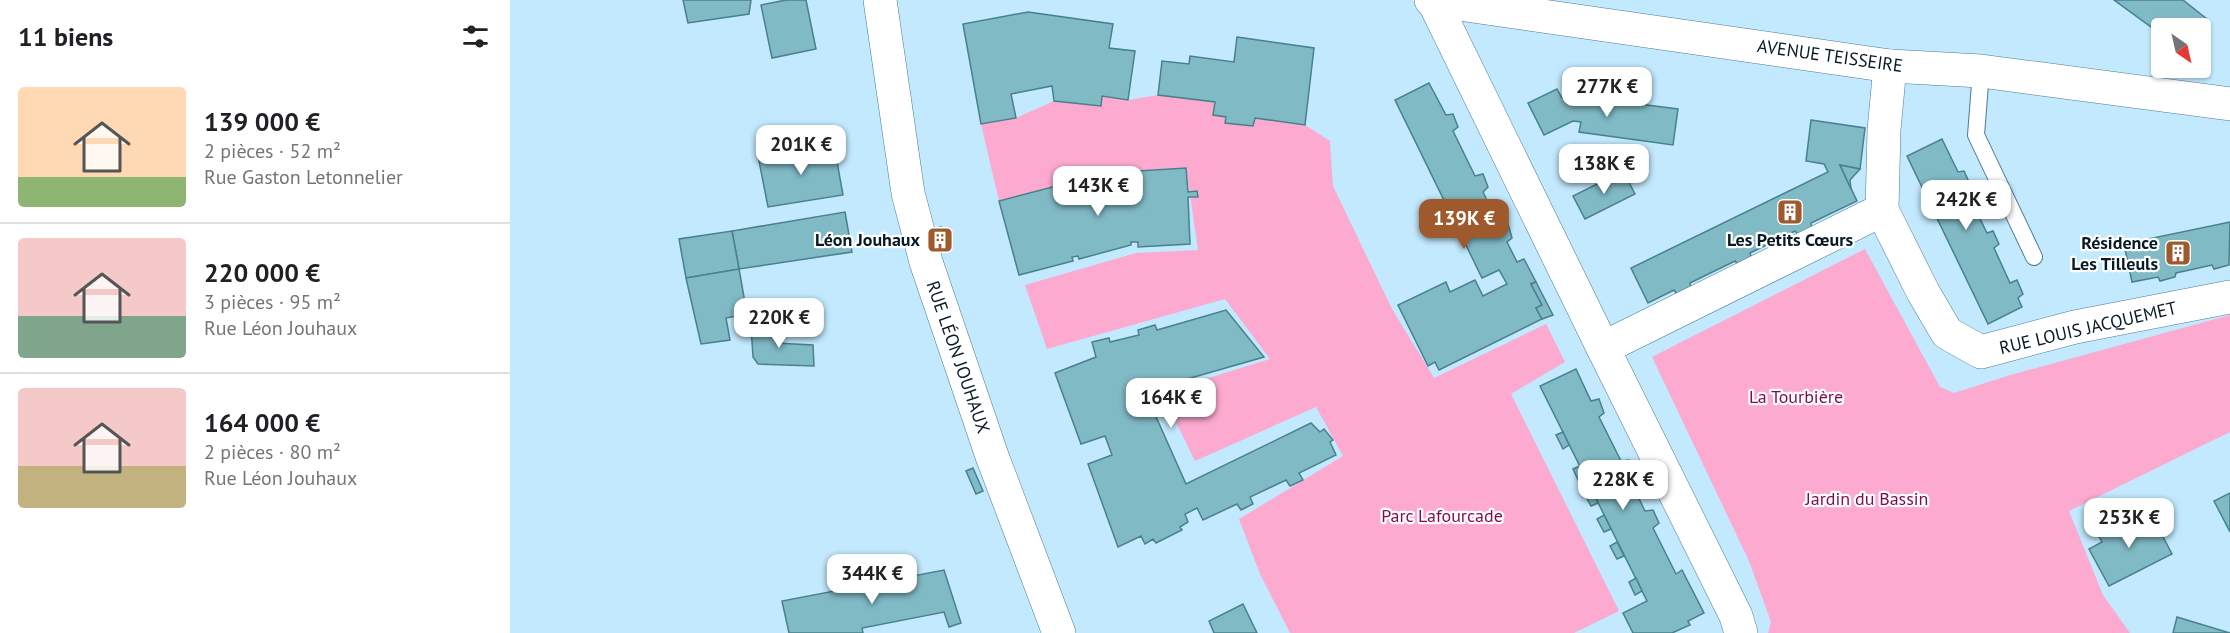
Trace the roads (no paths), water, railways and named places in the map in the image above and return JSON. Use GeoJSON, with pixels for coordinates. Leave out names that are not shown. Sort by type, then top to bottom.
{"type":"FeatureCollection","features":[{"type":"Feature","properties":{"kind":"street","name":"RUE LÉON JOUHAUX"},"geometry":{"type":"LineString","coordinates":[[880,0],[908,193],[926,262],[992,456],[1059,633]]}},
{"type":"Feature","properties":{"kind":"street","name":"AVENUE TEISSEIRE"},"geometry":{"type":"LineString","coordinates":[[1432,0],[1890,66],[1981,71],[2230,104]]}},
{"type":"Feature","properties":{"kind":"street"},"geometry":{"type":"LineString","coordinates":[[1432,0],[1736,616],[1741,633]]}},
{"type":"Feature","properties":{"kind":"street","name":"RUE LOUIS JACQUEMET"},"geometry":{"type":"LineString","coordinates":[[1890,66],[1881,210],[1947,333],[1981,352],[2075,327],[2230,297]]}},
{"type":"Feature","properties":{"kind":"street"},"geometry":{"type":"LineString","coordinates":[[1603,348],[1881,210]]}},
{"type":"Feature","properties":{"kind":"lane"},"geometry":{"type":"LineString","coordinates":[[1981,71],[1976,135],[2034,257]]}},
{"type":"Feature","properties":{"kind":"place","name":"Les Petits Cœurs"},"geometry":{"type":"Point","coordinates":[1790,212]}},
{"type":"Feature","properties":{"kind":"place","name":"Léon Jouhaux"},"geometry":{"type":"Point","coordinates":[940,240]}},
{"type":"Feature","properties":{"kind":"place","name":"Résidence Les Tilleuls"},"geometry":{"type":"Point","coordinates":[2178,253]}},
{"type":"Feature","properties":{"kind":"park label","name":"La Tourbière"},"geometry":{"type":"Point","coordinates":[1796,397]}},
{"type":"Feature","properties":{"kind":"park label","name":"Jardin du Bassin"},"geometry":{"type":"Point","coordinates":[1867,499]}},
{"type":"Feature","properties":{"kind":"park label","name":"Parc Lafourcade"},"geometry":{"type":"Point","coordinates":[1442,516]}}]}
